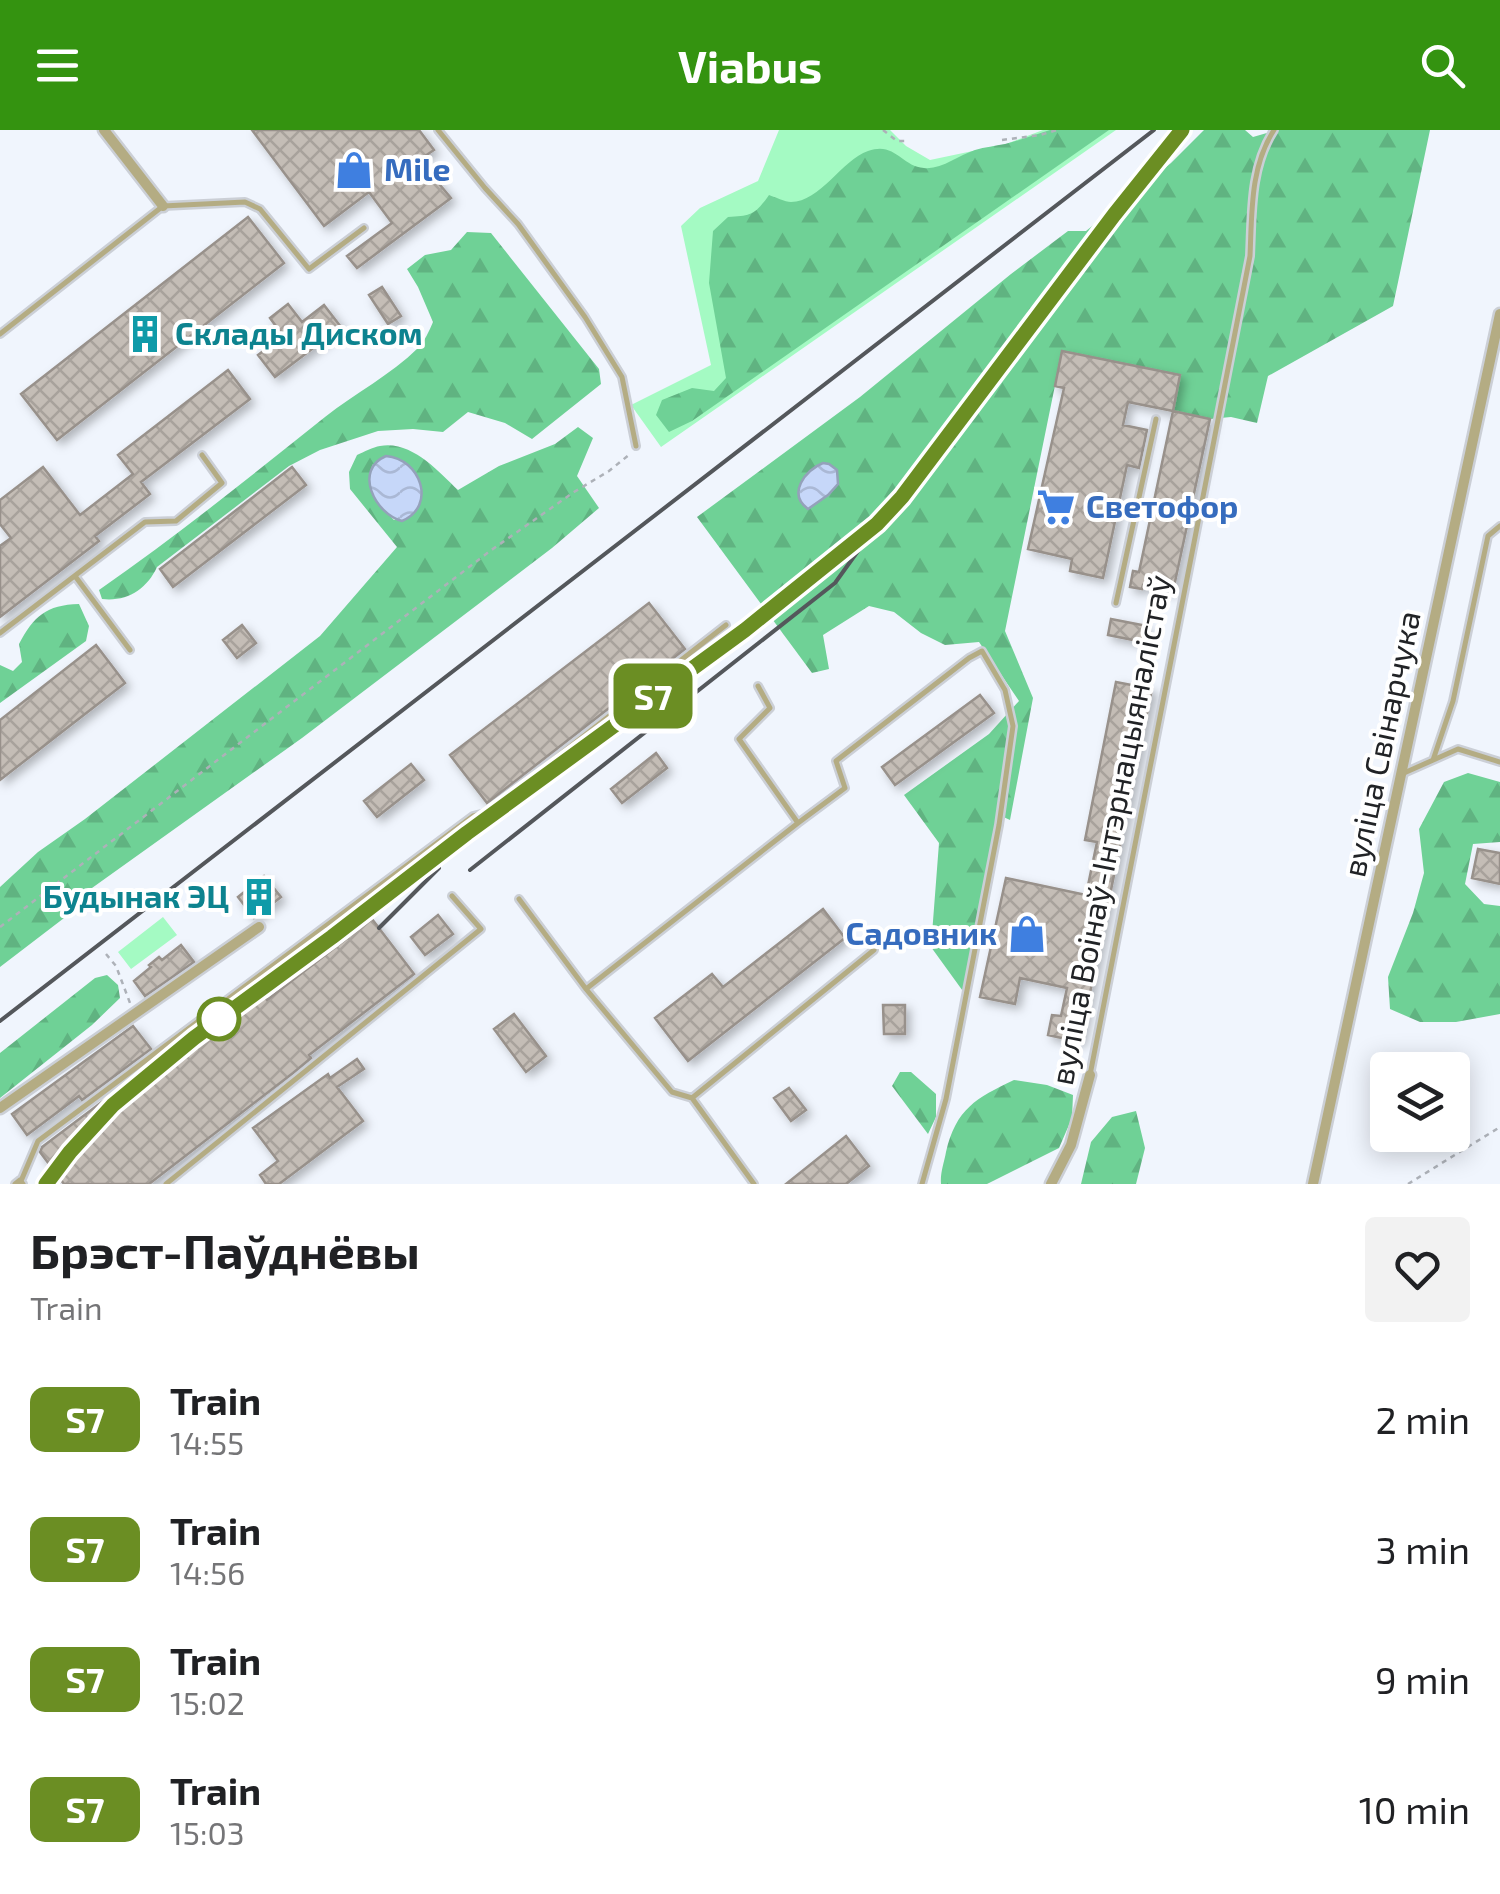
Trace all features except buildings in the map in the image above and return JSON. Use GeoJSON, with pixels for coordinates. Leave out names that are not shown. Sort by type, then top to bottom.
{"type":"FeatureCollection","features":[{"type":"Feature","properties":{"kind":"street"},"geometry":{"type":"LineString","coordinates":[[104,130],[163,206]]}},
{"type":"Feature","properties":{"kind":"street","name":"вуліца Свінарчука"},"geometry":{"type":"LineString","coordinates":[[1313,1184],[1500,314]]}},
{"type":"Feature","properties":{"kind":"street"},"geometry":{"type":"LineString","coordinates":[[0,1108],[259,927]]}},
{"type":"Feature","properties":{"kind":"street","name":"вуліца Воінаў-Інтэрнацыяналістаў"},"geometry":{"type":"LineString","coordinates":[[1051,1184],[1071,1145],[1090,1075]]}},
{"type":"Feature","properties":{"kind":"lane"},"geometry":{"type":"LineString","coordinates":[[438,130],[518,224],[585,317],[622,377],[636,446]]}},
{"type":"Feature","properties":{"kind":"lane","name":"вуліца Воінаў-Інтэрнацыяналістаў"},"geometry":{"type":"LineString","coordinates":[[1090,1075],[1250,256],[1254,181],[1259,160],[1274,130]]}},
{"type":"Feature","properties":{"kind":"lane"},"geometry":{"type":"LineString","coordinates":[[0,334],[163,206],[245,202],[260,209],[309,269],[364,228]]}},
{"type":"Feature","properties":{"kind":"lane"},"geometry":{"type":"LineString","coordinates":[[1116,603],[1156,418]]}},
{"type":"Feature","properties":{"kind":"lane"},"geometry":{"type":"LineString","coordinates":[[0,633],[145,522],[176,521],[222,483],[202,455]]}},
{"type":"Feature","properties":{"kind":"lane"},"geometry":{"type":"LineString","coordinates":[[1433,760],[1452,700],[1488,536],[1500,526]]}},
{"type":"Feature","properties":{"kind":"lane"},"geometry":{"type":"LineString","coordinates":[[75,575],[130,650]]}},
{"type":"Feature","properties":{"kind":"lane"},"geometry":{"type":"LineString","coordinates":[[20,1183],[38,1140],[473,816],[485,814],[726,625]]}},
{"type":"Feature","properties":{"kind":"lane"},"geometry":{"type":"LineString","coordinates":[[586,988],[845,788],[836,761],[982,651],[1004,690],[1012,726],[999,825],[946,1099],[922,1184]]}},
{"type":"Feature","properties":{"kind":"lane"},"geometry":{"type":"LineString","coordinates":[[758,686],[770,708],[740,739],[798,823]]}},
{"type":"Feature","properties":{"kind":"lane"},"geometry":{"type":"LineString","coordinates":[[1401,774],[1458,749],[1500,762]]}},
{"type":"Feature","properties":{"kind":"lane"},"geometry":{"type":"LineString","coordinates":[[166,1184],[481,930],[452,896]]}},
{"type":"Feature","properties":{"kind":"lane"},"geometry":{"type":"LineString","coordinates":[[519,899],[672,1092],[692,1098],[754,1184]]}},
{"type":"Feature","properties":{"kind":"lane"},"geometry":{"type":"LineString","coordinates":[[692,1098],[874,950]]}},
{"type":"Feature","properties":{"kind":"path"},"geometry":{"type":"LineString","coordinates":[[882,130],[897,140],[908,141]]}},
{"type":"Feature","properties":{"kind":"path"},"geometry":{"type":"LineString","coordinates":[[1002,140],[1057,130]]}},
{"type":"Feature","properties":{"kind":"path"},"geometry":{"type":"LineString","coordinates":[[0,927],[490,552],[609,471],[636,446]]}},
{"type":"Feature","properties":{"kind":"path"},"geometry":{"type":"LineString","coordinates":[[106,954],[116,966],[134,1014]]}},
{"type":"Feature","properties":{"kind":"path"},"geometry":{"type":"LineString","coordinates":[[1408,1184],[1500,1127]]}},
{"type":"Feature","properties":{"kind":"green space"},"geometry":{"type":"Polygon","coordinates":[[[779,130],[890,130],[906,146],[930,160],[1006,144],[1043,130],[1116,130],[661,447],[631,405],[711,365],[681,226],[700,208],[758,181],[779,130]]]}},
{"type":"Feature","properties":{"kind":"green space"},"geometry":{"type":"Polygon","coordinates":[[[1050,130],[1109,130],[692,421],[669,432],[656,415],[662,400],[692,388],[714,391],[726,378],[709,283],[713,231],[728,217],[752,213],[769,195],[789,202],[802,200],[868,151],[885,149],[916,166],[930,168],[975,150],[1050,130]]]}},
{"type":"Feature","properties":{"kind":"green space"},"geometry":{"type":"Polygon","coordinates":[[[1204,130],[1245,130],[1253,137],[1277,130],[1430,130],[1393,306],[1268,376],[1257,423],[1173,411],[1180,375],[1062,351],[1005,631],[1033,698],[1010,820],[997,814],[965,994],[931,947],[939,843],[904,795],[989,734],[1019,701],[979,642],[945,645],[894,612],[869,606],[823,635],[829,669],[812,673],[697,517],[860,397],[1068,231],[1086,231],[1171,163],[1204,130]]]}},
{"type":"Feature","properties":{"kind":"green space"},"geometry":{"type":"Polygon","coordinates":[[[467,232],[491,233],[599,369],[601,384],[532,439],[505,423],[468,412],[443,432],[378,431],[320,450],[289,466],[157,567],[148,582],[135,592],[102,599],[99,590],[418,348],[433,322],[407,269],[425,255],[451,250],[467,232]]]}},
{"type":"Feature","properties":{"kind":"green space"},"geometry":{"type":"Polygon","coordinates":[[[578,427],[593,438],[577,476],[599,508],[302,738],[71,903],[68,915],[0,967],[0,887],[38,852],[320,636],[397,547],[350,489],[349,472],[357,455],[380,446],[402,448],[423,459],[458,490],[499,466],[555,444],[578,427]],[[373,464],[371,487],[377,501],[394,520],[418,509],[421,491],[373,464]]]}},
{"type":"Feature","properties":{"kind":"green space"},"geometry":{"type":"Polygon","coordinates":[[[79,604],[89,626],[86,641],[0,703],[0,665],[13,671],[22,662],[19,644],[30,626],[49,610],[79,604]]]}},
{"type":"Feature","properties":{"kind":"green space"},"geometry":{"type":"Polygon","coordinates":[[[1468,773],[1500,782],[1500,842],[1473,844],[1465,884],[1484,904],[1500,906],[1500,1014],[1456,1022],[1420,1022],[1390,1009],[1388,977],[1424,873],[1419,829],[1444,782],[1468,773]]]}},
{"type":"Feature","properties":{"kind":"green space"},"geometry":{"type":"Polygon","coordinates":[[[163,917],[177,935],[131,969],[118,952],[163,917]]]}},
{"type":"Feature","properties":{"kind":"green space"},"geometry":{"type":"Polygon","coordinates":[[[107,975],[118,985],[120,998],[0,1098],[0,1053],[95,978],[107,975]]]}},
{"type":"Feature","properties":{"kind":"green space"},"geometry":{"type":"Polygon","coordinates":[[[900,1072],[911,1072],[936,1094],[936,1117],[928,1134],[892,1086],[900,1072]]]}},
{"type":"Feature","properties":{"kind":"green space"},"geometry":{"type":"Polygon","coordinates":[[[1014,1080],[1047,1085],[1073,1095],[1072,1118],[1059,1148],[987,1184],[941,1184],[950,1137],[962,1115],[978,1099],[1014,1080]]]}},
{"type":"Feature","properties":{"kind":"green space"},"geometry":{"type":"Polygon","coordinates":[[[1136,1111],[1145,1148],[1136,1184],[1081,1184],[1091,1142],[1112,1117],[1136,1111]]]}},
{"type":"Feature","properties":{"kind":"water"},"geometry":{"type":"Polygon","coordinates":[[[386,456],[408,465],[420,484],[419,505],[402,521],[383,510],[369,481],[376,463],[386,456]]]}},
{"type":"Feature","properties":{"kind":"water"},"geometry":{"type":"Polygon","coordinates":[[[823,463],[837,470],[838,484],[808,509],[799,496],[801,483],[823,463]]]}},
{"type":"Feature","properties":{"kind":"railway"},"geometry":{"type":"LineString","coordinates":[[0,1021],[1154,130]]}},
{"type":"Feature","properties":{"kind":"railway"},"geometry":{"type":"LineString","coordinates":[[46,1184],[113,1105],[193,1038],[745,630],[877,524],[903,497],[1182,130]]}},
{"type":"Feature","properties":{"kind":"railway"},"geometry":{"type":"LineString","coordinates":[[470,870],[835,583],[863,544]]}},
{"type":"Feature","properties":{"kind":"railway"},"geometry":{"type":"LineString","coordinates":[[379,928],[439,868]]}},
{"type":"Feature","properties":{"kind":"train","name":"S7"},"geometry":{"type":"LineString","coordinates":[[46,1184],[113,1105],[194,1038],[745,630],[877,524],[902,497],[1182,130]]}},
{"type":"Feature","properties":{"kind":"place","name":"Mile"},"geometry":{"type":"Point","coordinates":[354,170]}},
{"type":"Feature","properties":{"kind":"place","name":"Склады Диском"},"geometry":{"type":"Point","coordinates":[145,334]}},
{"type":"Feature","properties":{"kind":"place","name":"Светофор"},"geometry":{"type":"Point","coordinates":[1056,507]}},
{"type":"Feature","properties":{"kind":"place","name":"Будынак ЭЦ"},"geometry":{"type":"Point","coordinates":[259,897]}},
{"type":"Feature","properties":{"kind":"place","name":"Садовник"},"geometry":{"type":"Point","coordinates":[1027,934]}}]}
